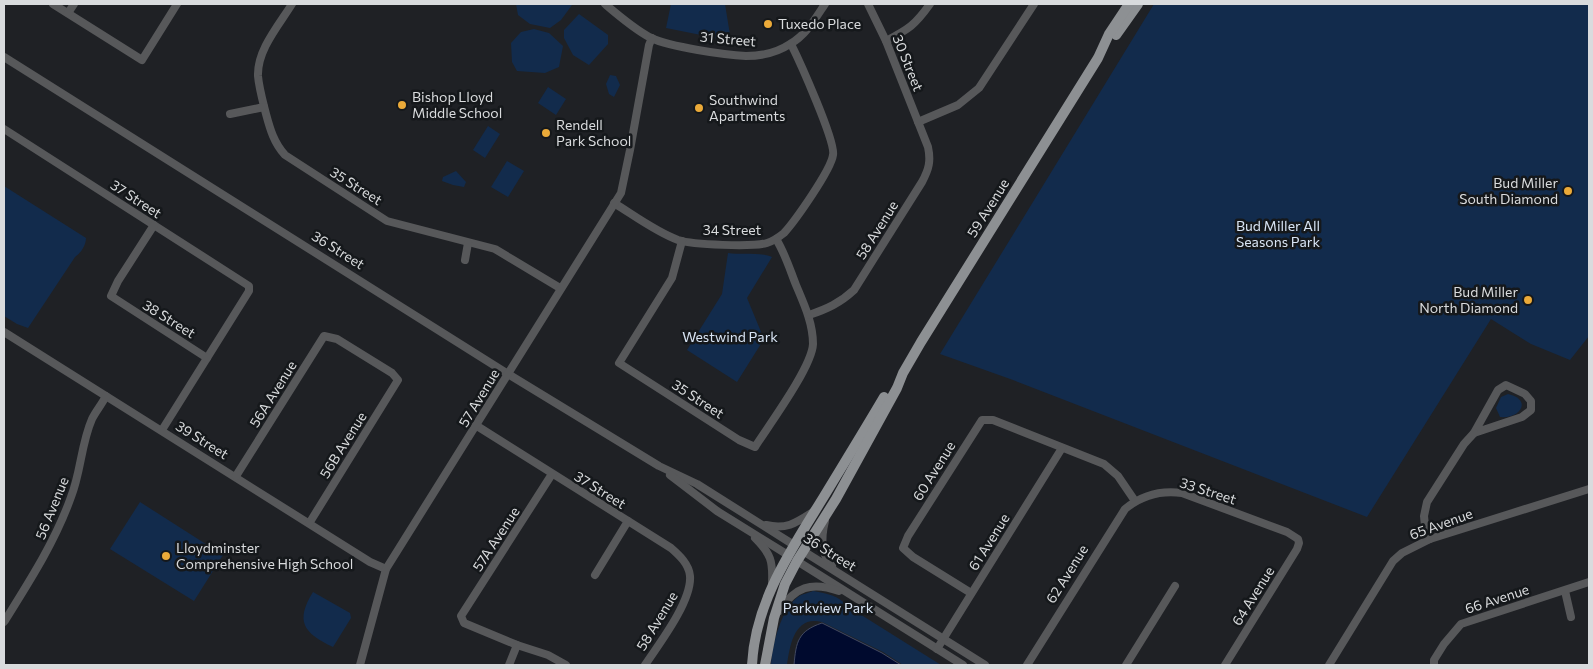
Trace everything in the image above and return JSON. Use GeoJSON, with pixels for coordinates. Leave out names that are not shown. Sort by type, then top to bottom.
{"type":"FeatureCollection","features":[{"type":"Feature","properties":{"kind":"main road","name":"59 Avenue"},"geometry":{"type":"LineString","coordinates":[[1098,58],[1109,34],[1129,4]]}},
{"type":"Feature","properties":{"kind":"main road","name":"59 Avenue"},"geometry":{"type":"LineString","coordinates":[[798,548],[826,515],[903,373],[1098,58],[1138,4]]}},
{"type":"Feature","properties":{"kind":"main road","name":"59 Avenue"},"geometry":{"type":"LineString","coordinates":[[792,558],[815,511],[892,385],[903,373]]}},
{"type":"Feature","properties":{"kind":"main road"},"geometry":{"type":"LineString","coordinates":[[752,665],[755,640],[772,586],[792,558]]}},
{"type":"Feature","properties":{"kind":"main road"},"geometry":{"type":"LineString","coordinates":[[765,665],[774,618],[792,558]]}},
{"type":"Feature","properties":{"kind":"street"},"geometry":{"type":"LineString","coordinates":[[53,4],[142,60],[177,4]]}},
{"type":"Feature","properties":{"kind":"street"},"geometry":{"type":"LineString","coordinates":[[68,13],[74,4]]}},
{"type":"Feature","properties":{"kind":"street","name":"35 Street"},"geometry":{"type":"LineString","coordinates":[[292,4],[266,45],[260,61],[258,76],[270,129],[279,148],[285,155],[387,221],[495,249],[560,288]]}},
{"type":"Feature","properties":{"kind":"street","name":"31 Street"},"geometry":{"type":"LineString","coordinates":[[605,4],[624,20],[652,38],[699,50],[746,56],[776,52],[791,44]]}},
{"type":"Feature","properties":{"kind":"street"},"geometry":{"type":"LineString","coordinates":[[776,240],[792,224],[833,155],[826,126],[791,44],[806,30],[825,4]]}},
{"type":"Feature","properties":{"kind":"street","name":"30 Street"},"geometry":{"type":"LineString","coordinates":[[868,4],[886,41],[923,133]]}},
{"type":"Feature","properties":{"kind":"street"},"geometry":{"type":"LineString","coordinates":[[886,41],[907,31],[919,20],[930,4]]}},
{"type":"Feature","properties":{"kind":"street"},"geometry":{"type":"LineString","coordinates":[[918,122],[958,105],[979,88],[1034,4]]}},
{"type":"Feature","properties":{"kind":"street","name":"57 Avenue"},"geometry":{"type":"LineString","coordinates":[[360,665],[386,568],[477,426],[623,186],[648,47],[652,38]]}},
{"type":"Feature","properties":{"kind":"street","name":"36 Street"},"geometry":{"type":"LineString","coordinates":[[4,57],[508,374],[659,466],[696,484],[985,665]]}},
{"type":"Feature","properties":{"kind":"street"},"geometry":{"type":"LineString","coordinates":[[230,114],[264,107]]}},
{"type":"Feature","properties":{"kind":"street","name":"37 Street"},"geometry":{"type":"LineString","coordinates":[[4,129],[241,279],[249,286],[249,291],[207,358]]}},
{"type":"Feature","properties":{"kind":"street","name":"58 Avenue"},"geometry":{"type":"LineString","coordinates":[[808,315],[829,308],[842,301],[854,290],[929,168],[928,147],[923,133]]}},
{"type":"Feature","properties":{"kind":"street","name":"34 Street"},"geometry":{"type":"LineString","coordinates":[[614,203],[651,226],[682,241],[738,244],[765,243],[776,240],[808,315],[813,335],[813,346],[809,360],[761,438]]}},
{"type":"Feature","properties":{"kind":"street","name":"38 Street"},"geometry":{"type":"LineString","coordinates":[[154,225],[118,281],[111,296],[207,358]]}},
{"type":"Feature","properties":{"kind":"street","name":"35 Street"},"geometry":{"type":"LineString","coordinates":[[682,241],[672,278],[620,363],[739,440],[755,447],[761,438]]}},
{"type":"Feature","properties":{"kind":"street"},"geometry":{"type":"LineString","coordinates":[[465,260],[468,243]]}},
{"type":"Feature","properties":{"kind":"street","name":"39 Street"},"geometry":{"type":"LineString","coordinates":[[4,332],[310,522],[370,562],[386,568]]}},
{"type":"Feature","properties":{"kind":"street","name":"56A Avenue"},"geometry":{"type":"LineString","coordinates":[[236,476],[324,336],[337,338],[392,372],[398,380]]}},
{"type":"Feature","properties":{"kind":"street"},"geometry":{"type":"LineString","coordinates":[[162,430],[207,358]]}},
{"type":"Feature","properties":{"kind":"street","name":"56B Avenue"},"geometry":{"type":"LineString","coordinates":[[310,522],[398,380]]}},
{"type":"Feature","properties":{"kind":"street"},"geometry":{"type":"LineString","coordinates":[[1430,539],[1425,526],[1424,516],[1428,502],[1464,444],[1474,433],[1501,386],[1512,387],[1525,394],[1531,401],[1531,410],[1522,417],[1474,433]]}},
{"type":"Feature","properties":{"kind":"street","name":"56 Avenue"},"geometry":{"type":"LineString","coordinates":[[4,622],[41,563],[62,521],[78,477],[88,432],[93,418],[106,396]]}},
{"type":"Feature","properties":{"kind":"street","name":"60 Avenue"},"geometry":{"type":"LineString","coordinates":[[972,593],[912,556],[903,548],[908,536],[982,420],[993,420],[1062,448]]}},
{"type":"Feature","properties":{"kind":"street","name":"37 Street"},"geometry":{"type":"LineString","coordinates":[[477,426],[671,548],[680,556],[690,574],[690,590]]}},
{"type":"Feature","properties":{"kind":"street"},"geometry":{"type":"LineString","coordinates":[[1062,448],[1109,467],[1118,476],[1135,501]]}},
{"type":"Feature","properties":{"kind":"street","name":"61 Avenue"},"geometry":{"type":"LineString","coordinates":[[937,649],[1062,448]]}},
{"type":"Feature","properties":{"kind":"street","name":"36 Street"},"geometry":{"type":"LineString","coordinates":[[659,466],[717,511],[963,665]]}},
{"type":"Feature","properties":{"kind":"street","name":"57A Avenue"},"geometry":{"type":"LineString","coordinates":[[517,645],[464,623],[461,616],[552,474]]}},
{"type":"Feature","properties":{"kind":"street","name":"65 Avenue"},"geometry":{"type":"LineString","coordinates":[[1328,665],[1393,561],[1402,553],[1430,539],[1589,489]]}},
{"type":"Feature","properties":{"kind":"street","name":"33 Street"},"geometry":{"type":"LineString","coordinates":[[1135,501],[1161,492],[1182,493],[1287,532],[1298,539]]}},
{"type":"Feature","properties":{"kind":"street","name":"62 Avenue"},"geometry":{"type":"LineString","coordinates":[[1027,665],[1118,518],[1135,501]]}},
{"type":"Feature","properties":{"kind":"street"},"geometry":{"type":"LineString","coordinates":[[759,523],[777,528],[784,527],[797,522],[815,511]]}},
{"type":"Feature","properties":{"kind":"street"},"geometry":{"type":"LineString","coordinates":[[826,515],[822,532],[824,553],[827,561],[845,578]]}},
{"type":"Feature","properties":{"kind":"street"},"geometry":{"type":"LineString","coordinates":[[595,575],[628,521]]}},
{"type":"Feature","properties":{"kind":"street"},"geometry":{"type":"LineString","coordinates":[[745,528],[765,548],[771,558],[773,570],[772,586]]}},
{"type":"Feature","properties":{"kind":"street","name":"64 Avenue"},"geometry":{"type":"LineString","coordinates":[[1225,665],[1296,549],[1299,543],[1298,539]]}},
{"type":"Feature","properties":{"kind":"street","name":"66 Avenue"},"geometry":{"type":"LineString","coordinates":[[1434,665],[1439,652],[1461,624],[1589,582]]}},
{"type":"Feature","properties":{"kind":"street"},"geometry":{"type":"LineString","coordinates":[[774,618],[788,598],[804,587],[816,585],[837,590],[857,599]]}},
{"type":"Feature","properties":{"kind":"street"},"geometry":{"type":"LineString","coordinates":[[1126,665],[1175,586]]}},
{"type":"Feature","properties":{"kind":"street","name":"58 Avenue"},"geometry":{"type":"LineString","coordinates":[[645,665],[681,608],[690,590]]}},
{"type":"Feature","properties":{"kind":"street"},"geometry":{"type":"LineString","coordinates":[[1565,591],[1571,617]]}},
{"type":"Feature","properties":{"kind":"street"},"geometry":{"type":"LineString","coordinates":[[510,665],[517,645],[548,655],[566,665]]}},
{"type":"Feature","properties":{"kind":"green space"},"geometry":{"type":"Polygon","coordinates":[[[516,4],[572,5],[561,20],[550,28],[530,24],[518,15],[516,4]]]}},
{"type":"Feature","properties":{"kind":"green space"},"geometry":{"type":"Polygon","coordinates":[[[671,4],[725,4],[731,41],[666,28],[671,4]]]}},
{"type":"Feature","properties":{"kind":"green space","name":"Bud Miller All Seasons Park"},"geometry":{"type":"Polygon","coordinates":[[[1154,4],[1589,4],[1589,336],[1570,360],[1531,344],[1491,319],[1367,517],[1013,380],[940,354],[1154,4]]]}},
{"type":"Feature","properties":{"kind":"green space"},"geometry":{"type":"Polygon","coordinates":[[[579,14],[608,35],[608,44],[589,65],[573,55],[564,38],[564,30],[579,14]]]}},
{"type":"Feature","properties":{"kind":"green space"},"geometry":{"type":"Polygon","coordinates":[[[534,29],[549,33],[563,46],[559,67],[545,73],[517,71],[512,62],[511,43],[521,32],[534,29]]]}},
{"type":"Feature","properties":{"kind":"green space"},"geometry":{"type":"Polygon","coordinates":[[[610,75],[616,76],[620,85],[614,97],[609,94],[606,84],[610,75]]]}},
{"type":"Feature","properties":{"kind":"green space"},"geometry":{"type":"Polygon","coordinates":[[[548,87],[566,99],[556,115],[538,103],[548,87]]]}},
{"type":"Feature","properties":{"kind":"green space"},"geometry":{"type":"Polygon","coordinates":[[[488,126],[500,134],[485,158],[473,150],[488,126]]]}},
{"type":"Feature","properties":{"kind":"green space"},"geometry":{"type":"Polygon","coordinates":[[[507,161],[524,171],[508,197],[491,187],[507,161]]]}},
{"type":"Feature","properties":{"kind":"green space"},"geometry":{"type":"Polygon","coordinates":[[[456,171],[466,182],[464,187],[442,181],[443,177],[456,171]]]}},
{"type":"Feature","properties":{"kind":"green space"},"geometry":{"type":"Polygon","coordinates":[[[4,186],[86,238],[83,249],[75,257],[28,328],[4,316],[4,186]]]}},
{"type":"Feature","properties":{"kind":"green space","name":"Westwind Park"},"geometry":{"type":"Polygon","coordinates":[[[728,253],[768,255],[772,257],[747,298],[764,339],[737,382],[687,350],[722,294],[728,253]]]}},
{"type":"Feature","properties":{"kind":"green space"},"geometry":{"type":"Polygon","coordinates":[[[1508,394],[1520,400],[1521,408],[1513,415],[1500,417],[1496,408],[1501,397],[1508,394]]]}},
{"type":"Feature","properties":{"kind":"green space"},"geometry":{"type":"Polygon","coordinates":[[[140,502],[223,555],[194,601],[110,549],[140,502]]]}},
{"type":"Feature","properties":{"kind":"green space","name":"Parkview Park"},"geometry":{"type":"Polygon","coordinates":[[[813,591],[836,597],[847,606],[941,665],[903,665],[883,652],[822,622],[813,621],[800,627],[796,633],[792,640],[787,665],[771,665],[778,628],[787,610],[798,597],[813,591]]]}},
{"type":"Feature","properties":{"kind":"green space"},"geometry":{"type":"Polygon","coordinates":[[[313,592],[350,613],[351,618],[333,647],[315,637],[305,625],[304,611],[313,592]]]}},
{"type":"Feature","properties":{"kind":"shaded area"},"geometry":{"type":"Polygon","coordinates":[[[822,623],[882,653],[901,665],[794,665],[797,644],[800,638],[808,630],[822,623]]]}},
{"type":"Feature","properties":{"kind":"place","name":"Tuxedo Place"},"geometry":{"type":"Point","coordinates":[768,24]}},
{"type":"Feature","properties":{"kind":"place","name":"Bishop Lloyd Middle School"},"geometry":{"type":"Point","coordinates":[402,105]}},
{"type":"Feature","properties":{"kind":"place","name":"Southwind Apartments"},"geometry":{"type":"Point","coordinates":[699,108]}},
{"type":"Feature","properties":{"kind":"place","name":"Rendell Park School"},"geometry":{"type":"Point","coordinates":[546,133]}},
{"type":"Feature","properties":{"kind":"place","name":"Bud Miller South Diamond"},"geometry":{"type":"Point","coordinates":[1568,191]}},
{"type":"Feature","properties":{"kind":"place","name":"Bud Miller North Diamond"},"geometry":{"type":"Point","coordinates":[1528,300]}},
{"type":"Feature","properties":{"kind":"place","name":"Lloydminster Comprehensive High School"},"geometry":{"type":"Point","coordinates":[166,556]}}]}
